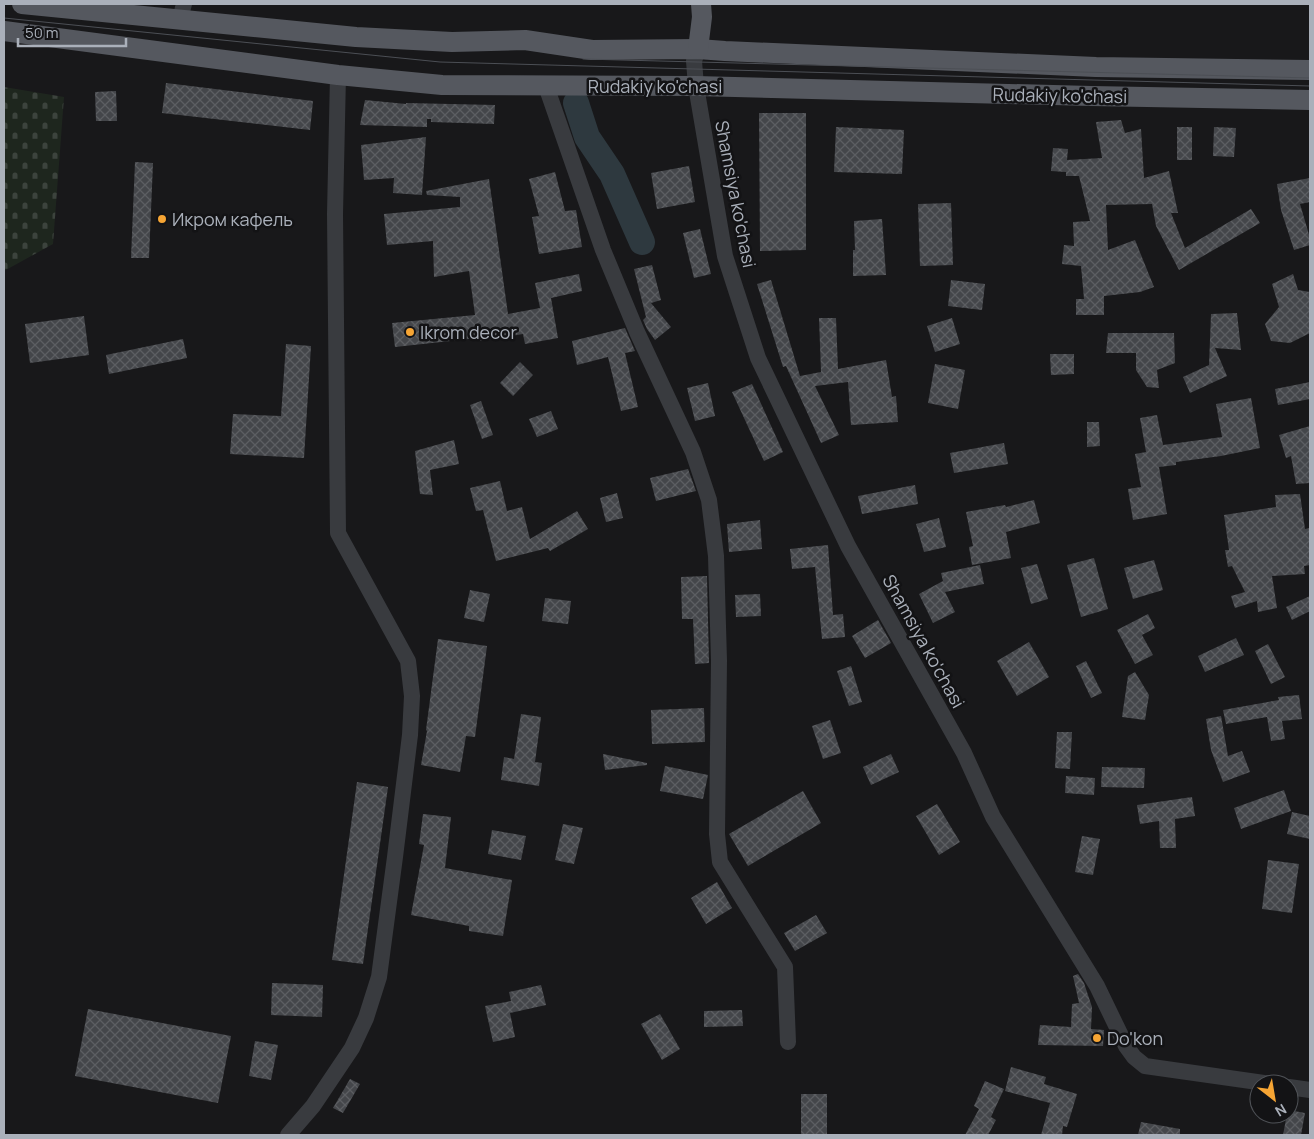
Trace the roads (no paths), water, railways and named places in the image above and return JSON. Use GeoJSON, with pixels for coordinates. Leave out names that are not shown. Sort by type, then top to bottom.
{"type":"FeatureCollection","features":[{"type":"Feature","properties":{"kind":"main road","name":"Rudakiy ko'chasi"},"geometry":{"type":"LineString","coordinates":[[22,4],[182,11],[356,37],[452,42],[525,40],[592,50],[698,48],[725,51],[1096,67],[1310,70]]}},
{"type":"Feature","properties":{"kind":"main road"},"geometry":{"type":"LineString","coordinates":[[698,48],[702,4]]}},
{"type":"Feature","properties":{"kind":"main road","name":"Rudakiy ko'chasi"},"geometry":{"type":"LineString","coordinates":[[4,31],[338,75],[442,85],[696,86],[1310,100]]}},
{"type":"Feature","properties":{"kind":"street","name":"Shamsiya ko'chasi"},"geometry":{"type":"LineString","coordinates":[[698,48],[694,61],[696,86],[725,256],[758,358],[848,546],[964,753],[993,816],[1097,986],[1126,1046],[1134,1057],[1145,1066],[1249,1081]]}},
{"type":"Feature","properties":{"kind":"street"},"geometry":{"type":"LineString","coordinates":[[288,1135],[313,1106],[352,1048],[366,1018],[379,977],[410,735],[412,696],[408,661],[338,533],[334,214],[338,75]]}},
{"type":"Feature","properties":{"kind":"street"},"geometry":{"type":"LineString","coordinates":[[546,86],[603,250],[637,332],[693,452],[709,500],[716,556],[719,661],[717,834],[720,862],[785,967],[788,1042]]}},
{"type":"Feature","properties":{"kind":"waterway"},"geometry":{"type":"LineString","coordinates":[[576,103],[587,137],[612,174],[642,242]]}},
{"type":"Feature","properties":{"kind":"tram line"},"geometry":{"type":"LineString","coordinates":[[4,18],[440,62],[1310,86]]}},
{"type":"Feature","properties":{"kind":"tram line"},"geometry":{"type":"LineString","coordinates":[[583,59],[1310,78]]}},
{"type":"Feature","properties":{"kind":"place","name":"Икром кафель"},"geometry":{"type":"Point","coordinates":[162,219]}},
{"type":"Feature","properties":{"kind":"place","name":"Ikrom decor"},"geometry":{"type":"Point","coordinates":[410,332]}},
{"type":"Feature","properties":{"kind":"place","name":"Do'kon"},"geometry":{"type":"Point","coordinates":[1097,1038]}}]}
